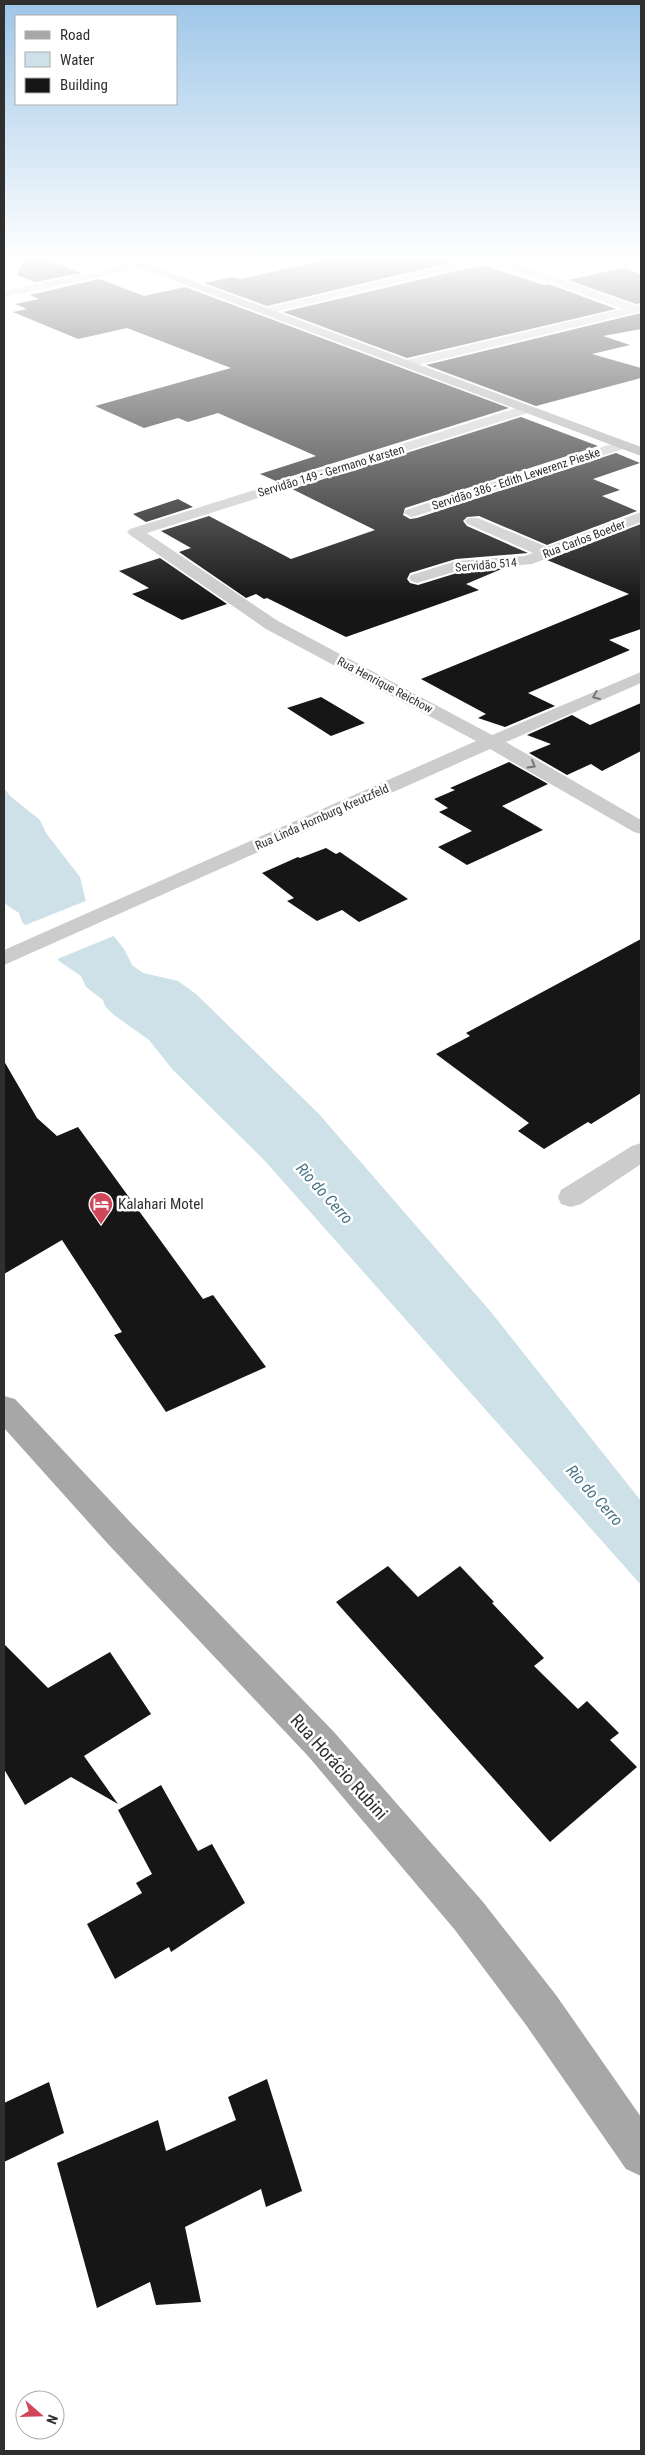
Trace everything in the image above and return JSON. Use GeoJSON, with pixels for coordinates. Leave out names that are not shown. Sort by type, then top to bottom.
{"type":"FeatureCollection","features":[{"type":"Feature","properties":{"kind":"main road"},"geometry":{"type":"LineString","coordinates":[[429,373],[640,451]]}},
{"type":"Feature","properties":{"kind":"main road","name":"Rua Horácio Rubini"},"geometry":{"type":"LineString","coordinates":[[4,1408],[120,1534],[321,1744],[469,1916],[542,2010],[641,2154]]}},
{"type":"Feature","properties":{"kind":"street","name":"Servidão 149 - Germano Karsten"},"geometry":{"type":"LineString","coordinates":[[135,532],[526,409]]}},
{"type":"Feature","properties":{"kind":"street","name":"Servidão 386 - Edith Lewerenz Pieske"},"geometry":{"type":"LineString","coordinates":[[411,513],[621,445]]}},
{"type":"Feature","properties":{"kind":"street","name":"Rua Carlos Boeder"},"geometry":{"type":"LineString","coordinates":[[526,562],[641,517]]}},
{"type":"Feature","properties":{"kind":"street"},"geometry":{"type":"LineString","coordinates":[[473,521],[547,553]]}},
{"type":"Feature","properties":{"kind":"street","name":"Rua Henrique Reichow"},"geometry":{"type":"LineString","coordinates":[[135,532],[272,626],[490,741],[641,828]]}},
{"type":"Feature","properties":{"kind":"street","name":"Servidão 514"},"geometry":{"type":"LineString","coordinates":[[417,578],[456,566],[526,562]]}},
{"type":"Feature","properties":{"kind":"street","name":"Rua Linda Hornburg Kreutzfeld"},"geometry":{"type":"LineString","coordinates":[[4,958],[190,877],[490,741],[641,677]]}},
{"type":"Feature","properties":{"kind":"street"},"geometry":{"type":"LineString","coordinates":[[572,1197],[641,1152]]}},
{"type":"Feature","properties":{"kind":"water","name":"Rio do Cerro"},"geometry":{"type":"Polygon","coordinates":[[[4,788],[10,796],[40,820],[46,833],[80,877],[86,902],[94,917],[113,935],[124,949],[132,965],[143,973],[178,981],[196,994],[319,1114],[491,1312],[641,1501],[641,1585],[265,1161],[173,1070],[149,1040],[114,1015],[105,1006],[103,1000],[86,987],[81,976],[59,961],[45,943],[22,922],[19,913],[4,903],[4,788]]]}},
{"type":"Feature","properties":{"kind":"pier"},"geometry":{"type":"Polygon","coordinates":[[[88,900],[101,923],[116,935],[55,960],[43,944],[23,926],[88,900]]]}},
{"type":"Feature","properties":{"kind":"building"},"geometry":{"type":"Polygon","coordinates":[[[215,373],[414,373],[509,408],[276,481],[260,474],[316,456],[218,413],[188,422],[178,418],[144,428],[95,406],[215,373]]]}},
{"type":"Feature","properties":{"kind":"building"},"geometry":{"type":"Polygon","coordinates":[[[446,373],[641,373],[641,378],[536,406],[446,373]]]}},
{"type":"Feature","properties":{"kind":"building"},"geometry":{"type":"Polygon","coordinates":[[[521,417],[598,446],[405,508],[403,515],[410,519],[417,518],[616,453],[640,463],[593,479],[620,490],[602,496],[637,511],[547,545],[479,516],[467,517],[463,521],[467,526],[528,553],[456,559],[410,573],[407,579],[410,583],[418,585],[457,573],[504,568],[466,584],[479,590],[346,637],[267,598],[264,599],[256,594],[246,598],[179,552],[191,548],[161,531],[209,516],[291,559],[375,530],[292,489],[521,417]]]}},
{"type":"Feature","properties":{"kind":"building"},"geometry":{"type":"Polygon","coordinates":[[[178,499],[193,507],[146,522],[133,514],[178,499]]]}},
{"type":"Feature","properties":{"kind":"building"},"geometry":{"type":"Polygon","coordinates":[[[641,524],[641,629],[609,640],[630,650],[528,693],[555,706],[505,727],[478,718],[486,714],[421,679],[629,594],[547,560],[641,524]]]}},
{"type":"Feature","properties":{"kind":"building"},"geometry":{"type":"Polygon","coordinates":[[[160,558],[227,604],[182,620],[132,594],[149,588],[119,571],[160,558]]]}},
{"type":"Feature","properties":{"kind":"building"},"geometry":{"type":"Polygon","coordinates":[[[321,697],[365,723],[331,736],[287,708],[321,697]]]}},
{"type":"Feature","properties":{"kind":"building"},"geometry":{"type":"Polygon","coordinates":[[[641,703],[641,751],[602,771],[591,764],[567,775],[529,753],[551,744],[527,735],[572,715],[590,725],[641,703]]]}},
{"type":"Feature","properties":{"kind":"building"},"geometry":{"type":"Polygon","coordinates":[[[509,762],[548,784],[502,806],[543,830],[467,865],[438,847],[472,831],[439,812],[448,808],[434,799],[455,790],[450,788],[509,762]]]}},
{"type":"Feature","properties":{"kind":"building"},"geometry":{"type":"Polygon","coordinates":[[[326,848],[336,854],[340,852],[408,899],[359,922],[342,910],[317,921],[287,901],[294,898],[262,873],[298,857],[300,858],[326,848]]]}},
{"type":"Feature","properties":{"kind":"building"},"geometry":{"type":"Polygon","coordinates":[[[641,939],[641,1093],[591,1124],[588,1122],[544,1149],[518,1131],[529,1123],[436,1054],[470,1036],[466,1033],[641,939]]]}},
{"type":"Feature","properties":{"kind":"building"},"geometry":{"type":"Polygon","coordinates":[[[4,1061],[37,1118],[57,1136],[78,1127],[203,1299],[213,1295],[266,1367],[166,1412],[114,1335],[122,1332],[62,1240],[4,1274],[4,1061]]]}},
{"type":"Feature","properties":{"kind":"building"},"geometry":{"type":"Polygon","coordinates":[[[388,1566],[418,1597],[460,1566],[544,1658],[534,1666],[578,1709],[587,1701],[619,1733],[610,1740],[637,1767],[550,1842],[336,1602],[388,1566]]]}},
{"type":"Feature","properties":{"kind":"building"},"geometry":{"type":"Polygon","coordinates":[[[4,1644],[48,1688],[110,1652],[151,1714],[84,1756],[118,1804],[71,1777],[25,1805],[4,1769],[4,1644]]]}},
{"type":"Feature","properties":{"kind":"building"},"geometry":{"type":"Polygon","coordinates":[[[161,1785],[198,1851],[212,1844],[245,1903],[171,1952],[169,1947],[115,1979],[87,1924],[142,1893],[136,1883],[152,1874],[118,1810],[161,1785]]]}},
{"type":"Feature","properties":{"kind":"building"},"geometry":{"type":"Polygon","coordinates":[[[267,2079],[302,2191],[266,2207],[261,2189],[185,2227],[201,2302],[156,2305],[150,2282],[97,2308],[57,2163],[158,2120],[166,2151],[236,2120],[228,2097],[267,2079]]]}},
{"type":"Feature","properties":{"kind":"building"},"geometry":{"type":"Polygon","coordinates":[[[49,2082],[64,2133],[4,2162],[4,2103],[49,2082]]]}},
{"type":"Feature","properties":{"kind":"place","name":"Kalahari Motel"},"geometry":{"type":"Point","coordinates":[101,1225]}}]}
